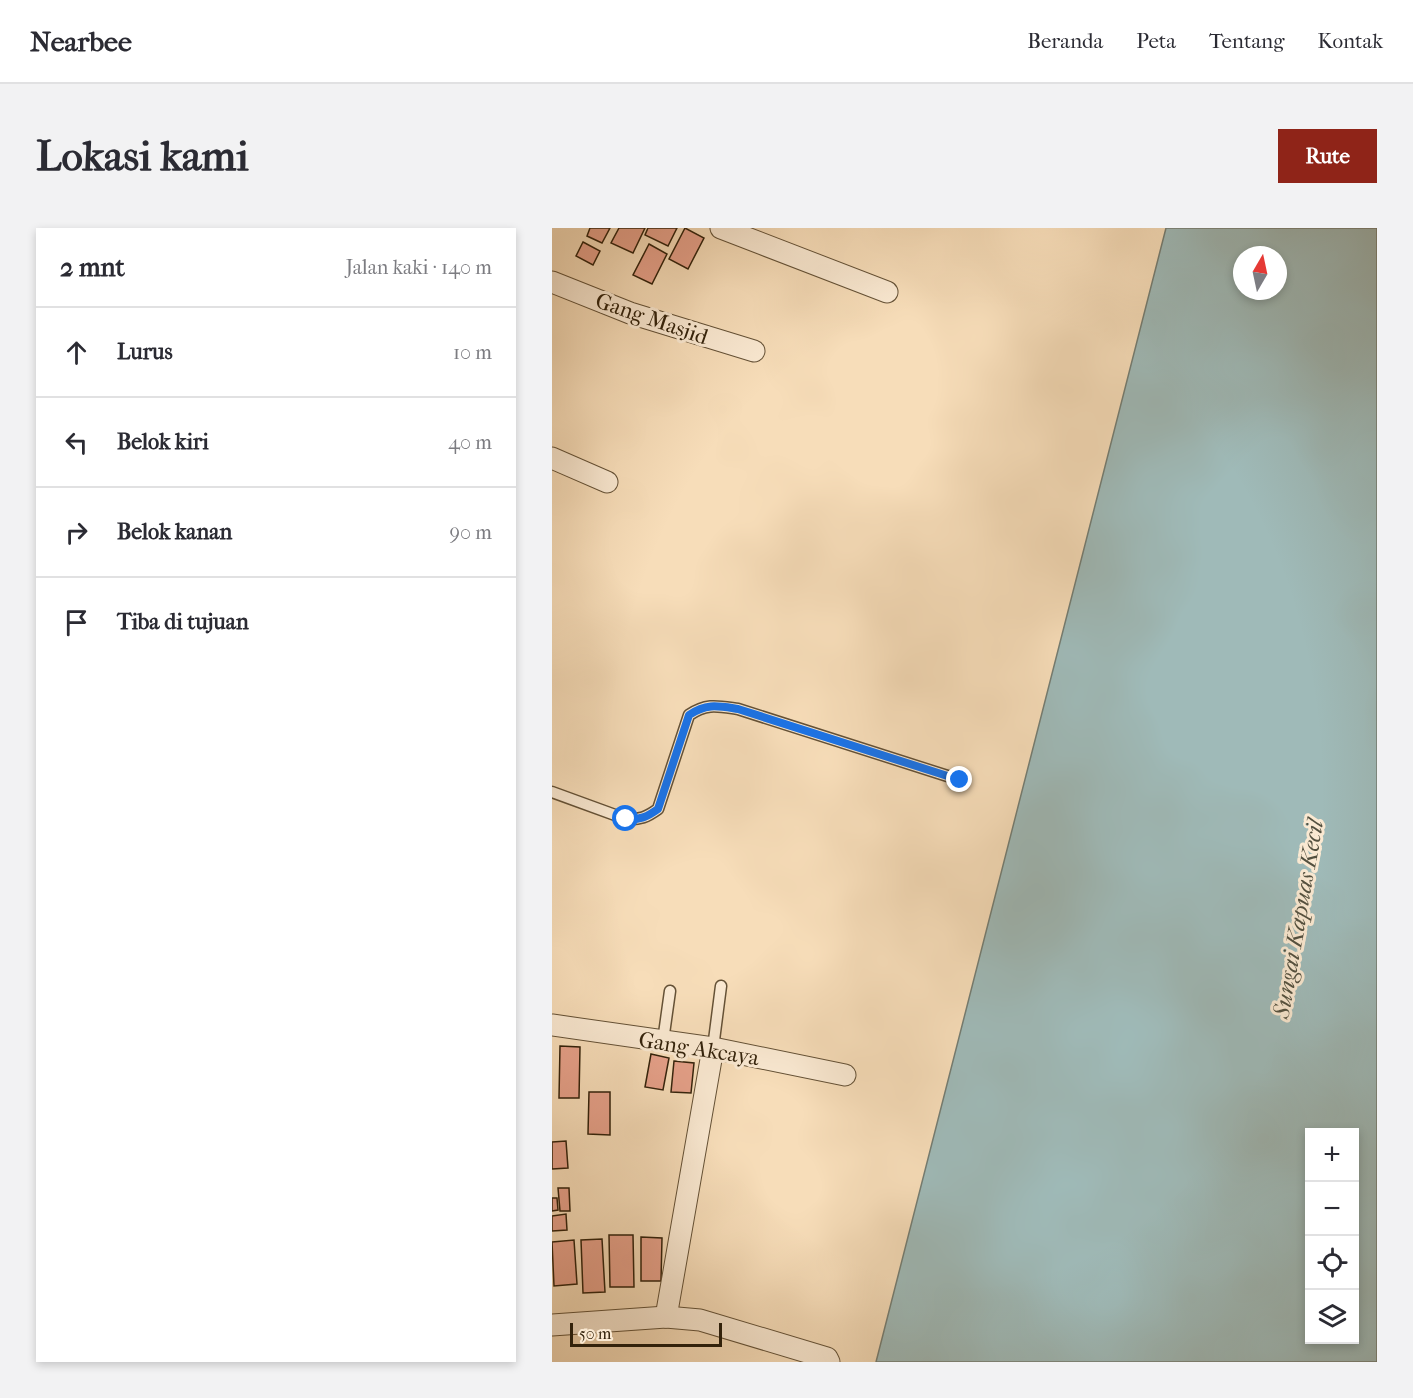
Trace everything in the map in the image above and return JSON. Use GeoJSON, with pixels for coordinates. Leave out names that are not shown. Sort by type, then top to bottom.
{"type":"FeatureCollection","features":[{"type":"Feature","properties":{"kind":"street"},"geometry":{"type":"LineString","coordinates":[[721,228],[887,292]]}},
{"type":"Feature","properties":{"kind":"street","name":"Gang Masjid"},"geometry":{"type":"LineString","coordinates":[[552,282],[630,313],[754,351]]}},
{"type":"Feature","properties":{"kind":"street"},"geometry":{"type":"LineString","coordinates":[[552,458],[607,482]]}},
{"type":"Feature","properties":{"kind":"street","name":"Gang Akcaya"},"geometry":{"type":"LineString","coordinates":[[552,1025],[713,1048],[845,1075]]}},
{"type":"Feature","properties":{"kind":"street"},"geometry":{"type":"LineString","coordinates":[[666,1317],[713,1048]]}},
{"type":"Feature","properties":{"kind":"street"},"geometry":{"type":"LineString","coordinates":[[552,1325],[666,1317],[700,1320],[827,1358],[829,1362]]}},
{"type":"Feature","properties":{"kind":"lane"},"geometry":{"type":"LineString","coordinates":[[552,792],[626,819],[638,820],[648,816],[658,809],[689,715],[701,707],[716,706],[738,709],[960,780]]}},
{"type":"Feature","properties":{"kind":"lane"},"geometry":{"type":"LineString","coordinates":[[713,1048],[721,986]]}},
{"type":"Feature","properties":{"kind":"lane"},"geometry":{"type":"LineString","coordinates":[[663,1041],[670,991]]}},
{"type":"Feature","properties":{"kind":"water","name":"Sungai Kapuas Kecil"},"geometry":{"type":"Polygon","coordinates":[[[1166,228],[1377,228],[1377,1362],[876,1362],[1166,228]]]}},
{"type":"Feature","properties":{"kind":"building"},"geometry":{"type":"Polygon","coordinates":[[[590,228],[610,228],[602,243],[587,236],[590,228]]]}},
{"type":"Feature","properties":{"kind":"building"},"geometry":{"type":"Polygon","coordinates":[[[619,228],[645,228],[633,253],[611,243],[619,228]]]}},
{"type":"Feature","properties":{"kind":"building"},"geometry":{"type":"Polygon","coordinates":[[[648,228],[677,228],[668,246],[645,235],[648,228]]]}},
{"type":"Feature","properties":{"kind":"building"},"geometry":{"type":"Polygon","coordinates":[[[685,228],[704,238],[688,269],[669,259],[685,228]]]}},
{"type":"Feature","properties":{"kind":"building"},"geometry":{"type":"Polygon","coordinates":[[[583,242],[600,251],[593,265],[576,256],[583,242]]]}},
{"type":"Feature","properties":{"kind":"building"},"geometry":{"type":"Polygon","coordinates":[[[649,244],[667,254],[652,284],[633,275],[649,244]]]}},
{"type":"Feature","properties":{"kind":"building"},"geometry":{"type":"Polygon","coordinates":[[[560,1046],[580,1047],[579,1098],[559,1098],[560,1046]]]}},
{"type":"Feature","properties":{"kind":"building"},"geometry":{"type":"Polygon","coordinates":[[[651,1054],[669,1058],[663,1090],[645,1087],[651,1054]]]}},
{"type":"Feature","properties":{"kind":"building"},"geometry":{"type":"Polygon","coordinates":[[[674,1061],[694,1063],[691,1093],[671,1092],[674,1061]]]}},
{"type":"Feature","properties":{"kind":"building"},"geometry":{"type":"Polygon","coordinates":[[[589,1092],[610,1092],[610,1135],[588,1134],[589,1092]]]}},
{"type":"Feature","properties":{"kind":"building"},"geometry":{"type":"Polygon","coordinates":[[[566,1141],[568,1168],[552,1169],[552,1142],[566,1141]]]}},
{"type":"Feature","properties":{"kind":"building"},"geometry":{"type":"Polygon","coordinates":[[[558,1188],[569,1188],[570,1211],[560,1211],[558,1188]]]}},
{"type":"Feature","properties":{"kind":"building"},"geometry":{"type":"Polygon","coordinates":[[[552,1198],[557,1198],[558,1210],[552,1211],[552,1198]]]}},
{"type":"Feature","properties":{"kind":"building"},"geometry":{"type":"Polygon","coordinates":[[[566,1214],[567,1230],[552,1231],[552,1216],[566,1214]]]}},
{"type":"Feature","properties":{"kind":"building"},"geometry":{"type":"Polygon","coordinates":[[[609,1235],[633,1235],[634,1287],[610,1287],[609,1235]]]}},
{"type":"Feature","properties":{"kind":"building"},"geometry":{"type":"Polygon","coordinates":[[[641,1237],[662,1238],[661,1281],[641,1281],[641,1237]]]}},
{"type":"Feature","properties":{"kind":"building"},"geometry":{"type":"Polygon","coordinates":[[[602,1239],[605,1292],[583,1293],[581,1240],[602,1239]]]}},
{"type":"Feature","properties":{"kind":"building"},"geometry":{"type":"Polygon","coordinates":[[[574,1240],[577,1284],[554,1286],[552,1242],[574,1240]]]}},
{"type":"Feature","properties":{"kind":"route"},"geometry":{"type":"LineString","coordinates":[[626,819],[638,820],[658,809],[689,715],[701,707],[716,706],[738,709],[960,780]]}}]}
